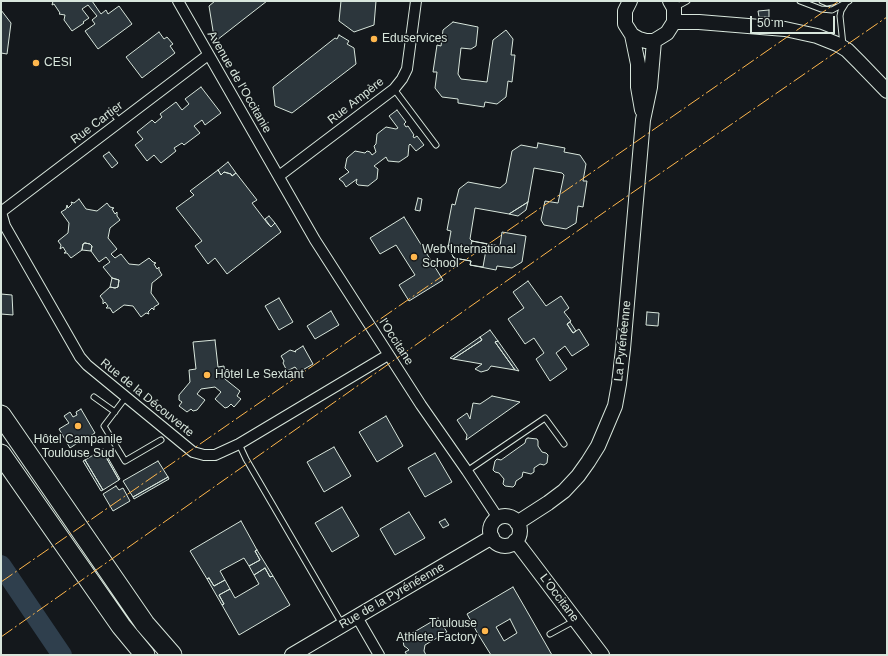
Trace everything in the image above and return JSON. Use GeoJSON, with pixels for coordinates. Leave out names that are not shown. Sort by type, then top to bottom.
{"type":"FeatureCollection","features":[{"type":"Feature","properties":{"kind":"highway"},"geometry":{"type":"LineString","coordinates":[[1,415],[145,624],[172,655]]}},
{"type":"Feature","properties":{"kind":"highway"},"geometry":{"type":"LineString","coordinates":[[1,454],[121,626],[145,655]]}},
{"type":"Feature","properties":{"kind":"street","name":"Avenue de l'Occitanie"},"geometry":{"type":"LineString","coordinates":[[178,1],[279,176]]}},
{"type":"Feature","properties":{"kind":"street","name":"Rue Ampère"},"geometry":{"type":"LineString","coordinates":[[279,176],[394,89],[402,79],[407,69],[416,1]]}},
{"type":"Feature","properties":{"kind":"street"},"geometry":{"type":"LineString","coordinates":[[627,2],[625,24],[632,35],[638,64],[638,87],[643,120]]}},
{"type":"Feature","properties":{"kind":"street"},"geometry":{"type":"LineString","coordinates":[[632,35],[646,41],[654,41],[667,34],[674,22],[672,5]]}},
{"type":"Feature","properties":{"kind":"street"},"geometry":{"type":"LineString","coordinates":[[674,22],[699,22],[785,29],[817,36],[843,48],[887,91]]}},
{"type":"Feature","properties":{"kind":"street"},"geometry":{"type":"LineString","coordinates":[[643,120],[650,87],[654,41]]}},
{"type":"Feature","properties":{"kind":"street","name":"Rue Cartier"},"geometry":{"type":"LineString","coordinates":[[1,212],[118,119],[208,55]]}},
{"type":"Feature","properties":{"kind":"street","name":"La Pyrénéenne"},"geometry":{"type":"LineString","coordinates":[[517,523],[548,503],[578,476],[598,446],[615,406],[623,349],[643,120]]}},
{"type":"Feature","properties":{"kind":"street","name":"l'Occitane"},"geometry":{"type":"LineString","coordinates":[[279,176],[315,240],[421,405],[498,518]]}},
{"type":"Feature","properties":{"kind":"street","name":"Rue de la Découverte"},"geometry":{"type":"LineString","coordinates":[[1,212],[5,226],[80,357],[87,365],[193,452],[204,455],[215,455],[239,444],[386,349]]}},
{"type":"Feature","properties":{"kind":"street"},"geometry":{"type":"LineString","coordinates":[[502,516],[511,517],[517,523],[519,533],[515,541],[511,544],[502,545],[494,541],[490,533],[492,524],[498,518],[502,516]]}},
{"type":"Feature","properties":{"kind":"street","name":"Rue de la Pyrénéenne"},"geometry":{"type":"LineString","coordinates":[[292,655],[492,537]]}},
{"type":"Feature","properties":{"kind":"street","name":"L'Occitane"},"geometry":{"type":"LineString","coordinates":[[515,541],[602,655]]}},
{"type":"Feature","properties":{"kind":"street"},"geometry":{"type":"LineString","coordinates":[[357,617],[378,655]]}},
{"type":"Feature","properties":{"kind":"lane"},"geometry":{"type":"LineString","coordinates":[[672,5],[687,1]]}},
{"type":"Feature","properties":{"kind":"lane"},"geometry":{"type":"LineString","coordinates":[[800,1],[821,9],[832,10],[848,2]]}},
{"type":"Feature","properties":{"kind":"lane"},"geometry":{"type":"LineString","coordinates":[[822,1],[827,3],[837,1]]}},
{"type":"Feature","properties":{"kind":"lane"},"geometry":{"type":"LineString","coordinates":[[843,48],[840,16],[841,10],[848,2]]}},
{"type":"Feature","properties":{"kind":"lane"},"geometry":{"type":"LineString","coordinates":[[394,89],[436,145]]}},
{"type":"Feature","properties":{"kind":"lane"},"geometry":{"type":"LineString","coordinates":[[94,397],[115,412]]}},
{"type":"Feature","properties":{"kind":"lane"},"geometry":{"type":"LineString","coordinates":[[126,397],[104,426],[125,461],[161,440]]}},
{"type":"Feature","properties":{"kind":"lane"},"geometry":{"type":"LineString","coordinates":[[467,471],[545,418],[564,444]]}},
{"type":"Feature","properties":{"kind":"lane"},"geometry":{"type":"LineString","coordinates":[[239,444],[246,460],[343,625]]}},
{"type":"Feature","properties":{"kind":"lane"},"geometry":{"type":"LineString","coordinates":[[550,634],[575,620]]}},
{"type":"Feature","properties":{"kind":"building"},"geometry":{"type":"Polygon","coordinates":[[[53,1],[92,1],[101,14],[106,10],[108,14],[119,6],[132,24],[98,49],[85,31],[95,24],[92,20],[97,16],[88,5],[82,9],[89,18],[72,31],[64,20],[65,15],[59,14],[60,13],[54,4],[52,5],[53,1]]]}},
{"type":"Feature","properties":{"kind":"building"},"geometry":{"type":"Polygon","coordinates":[[[215,1],[267,1],[217,40],[214,37],[209,6],[215,1]]]}},
{"type":"Feature","properties":{"kind":"building"},"geometry":{"type":"Polygon","coordinates":[[[341,1],[376,1],[374,25],[354,32],[339,21],[341,1]]]}},
{"type":"Feature","properties":{"kind":"building"},"geometry":{"type":"Polygon","coordinates":[[[1,10],[11,23],[7,54],[1,53],[1,10]]]}},
{"type":"Feature","properties":{"kind":"building"},"geometry":{"type":"Polygon","coordinates":[[[769,10],[769,17],[759,17],[758,11],[769,10]]]}},
{"type":"Feature","properties":{"kind":"building"},"geometry":{"type":"Polygon","coordinates":[[[453,22],[478,27],[476,46],[471,49],[461,48],[458,74],[461,79],[487,82],[493,40],[506,30],[513,39],[511,55],[515,55],[512,82],[508,81],[506,97],[497,104],[485,102],[484,107],[458,103],[458,99],[442,97],[435,88],[437,72],[433,72],[437,45],[441,46],[443,30],[453,22]]]}},
{"type":"Feature","properties":{"kind":"building"},"geometry":{"type":"Polygon","coordinates":[[[159,32],[164,39],[167,37],[173,44],[170,46],[175,53],[142,78],[126,57],[159,32]]]}},
{"type":"Feature","properties":{"kind":"building"},"geometry":{"type":"Polygon","coordinates":[[[339,35],[349,41],[347,44],[354,48],[356,64],[292,113],[275,106],[273,87],[335,38],[337,39],[339,35]]]}},
{"type":"Feature","properties":{"kind":"building"},"geometry":{"type":"Polygon","coordinates":[[[201,87],[221,113],[205,125],[202,120],[194,126],[200,133],[184,145],[182,143],[174,148],[176,151],[161,163],[154,155],[147,161],[135,145],[143,139],[137,132],[152,120],[155,123],[162,117],[160,114],[176,102],[182,110],[189,104],[185,99],[201,87]]]}},
{"type":"Feature","properties":{"kind":"building"},"geometry":{"type":"Polygon","coordinates":[[[397,110],[406,122],[404,124],[406,127],[408,126],[414,135],[414,138],[417,136],[424,145],[416,151],[410,144],[408,156],[399,162],[388,161],[386,157],[374,166],[378,169],[377,179],[368,186],[358,185],[356,183],[357,179],[346,187],[339,179],[349,172],[345,168],[347,158],[355,151],[365,153],[367,151],[372,155],[376,152],[374,146],[376,144],[377,134],[386,127],[398,128],[389,116],[397,110]]]}},
{"type":"Feature","properties":{"kind":"building"},"geometry":{"type":"Polygon","coordinates":[[[538,143],[565,148],[564,152],[580,155],[586,164],[583,181],[587,181],[583,207],[578,206],[576,223],[566,229],[544,225],[541,220],[545,201],[558,203],[564,175],[562,173],[534,168],[528,202],[509,214],[475,208],[470,239],[472,241],[500,246],[502,232],[526,236],[522,262],[512,268],[497,266],[496,270],[470,265],[471,261],[454,258],[448,248],[451,231],[447,230],[452,204],[455,205],[459,189],[468,182],[500,188],[506,183],[512,151],[521,145],[537,148],[538,143]]]}},
{"type":"Feature","properties":{"kind":"building"},"geometry":{"type":"Polygon","coordinates":[[[109,152],[118,163],[112,168],[103,156],[109,152]]]}},
{"type":"Feature","properties":{"kind":"building"},"geometry":{"type":"Polygon","coordinates":[[[228,162],[236,173],[232,176],[231,174],[224,172],[221,175],[218,170],[228,162]]]}},
{"type":"Feature","properties":{"kind":"building"},"geometry":{"type":"Polygon","coordinates":[[[218,170],[221,175],[224,172],[231,174],[232,176],[236,173],[257,200],[252,203],[268,224],[271,227],[275,223],[281,232],[227,274],[215,258],[208,264],[195,246],[202,241],[176,208],[194,195],[190,191],[218,170]]]}},
{"type":"Feature","properties":{"kind":"building"},"geometry":{"type":"Polygon","coordinates":[[[418,198],[422,199],[420,211],[415,210],[418,198]]]}},
{"type":"Feature","properties":{"kind":"building"},"geometry":{"type":"Polygon","coordinates":[[[79,199],[86,209],[97,211],[107,203],[110,207],[114,208],[112,209],[115,214],[117,212],[117,216],[120,220],[110,228],[108,238],[117,249],[111,254],[115,258],[121,254],[129,264],[139,265],[149,258],[156,263],[154,264],[157,269],[159,267],[162,275],[152,283],[151,293],[159,304],[154,307],[154,310],[152,308],[148,312],[149,314],[146,313],[141,317],[133,306],[124,305],[113,313],[110,308],[106,308],[108,306],[105,302],[103,304],[103,300],[100,296],[110,287],[118,287],[119,280],[112,278],[103,267],[110,262],[106,257],[99,262],[91,251],[92,246],[90,244],[83,244],[82,250],[71,258],[67,253],[64,253],[66,252],[63,247],[60,249],[61,245],[58,241],[68,233],[69,223],[61,212],[66,209],[67,205],[68,208],[72,204],[71,202],[74,203],[79,199]]]}},
{"type":"Feature","properties":{"kind":"building"},"geometry":{"type":"Polygon","coordinates":[[[528,202],[526,210],[518,216],[509,214],[528,202]]]}},
{"type":"Feature","properties":{"kind":"building"},"geometry":{"type":"Polygon","coordinates":[[[269,216],[275,223],[271,227],[265,219],[269,216]]]}},
{"type":"Feature","properties":{"kind":"building"},"geometry":{"type":"Polygon","coordinates":[[[404,217],[443,280],[409,301],[399,285],[415,275],[396,245],[380,254],[370,238],[404,217]]]}},
{"type":"Feature","properties":{"kind":"building"},"geometry":{"type":"Polygon","coordinates":[[[472,241],[487,244],[483,267],[470,265],[471,261],[454,258],[448,248],[448,245],[470,249],[472,241]]]}},
{"type":"Feature","properties":{"kind":"building"},"geometry":{"type":"Polygon","coordinates":[[[85,243],[92,246],[91,251],[82,250],[83,244],[85,243]]]}},
{"type":"Feature","properties":{"kind":"building"},"geometry":{"type":"Polygon","coordinates":[[[112,278],[119,280],[118,287],[110,287],[112,278]]]}},
{"type":"Feature","properties":{"kind":"building"},"geometry":{"type":"Polygon","coordinates":[[[528,281],[546,306],[561,296],[569,308],[564,312],[571,321],[567,324],[573,333],[579,329],[589,345],[572,356],[565,346],[556,353],[567,369],[550,381],[536,359],[544,353],[534,338],[525,344],[508,319],[524,308],[513,292],[528,281]]]}},
{"type":"Feature","properties":{"kind":"building"},"geometry":{"type":"Polygon","coordinates":[[[1,294],[12,295],[13,315],[1,314],[1,294]]]}},
{"type":"Feature","properties":{"kind":"building"},"geometry":{"type":"Polygon","coordinates":[[[279,298],[293,322],[279,330],[265,306],[279,298]]]}},
{"type":"Feature","properties":{"kind":"building"},"geometry":{"type":"Polygon","coordinates":[[[331,311],[339,325],[315,339],[307,326],[331,311]]]}},
{"type":"Feature","properties":{"kind":"building"},"geometry":{"type":"Polygon","coordinates":[[[647,312],[659,313],[658,326],[646,325],[647,312]]]}},
{"type":"Feature","properties":{"kind":"building"},"geometry":{"type":"Polygon","coordinates":[[[570,322],[576,331],[573,333],[567,324],[570,322]]]}},
{"type":"Feature","properties":{"kind":"building"},"geometry":{"type":"Polygon","coordinates":[[[490,330],[498,341],[495,342],[515,370],[491,366],[488,370],[481,372],[475,369],[482,364],[453,359],[482,340],[480,337],[490,330]]]}},
{"type":"Feature","properties":{"kind":"building"},"geometry":{"type":"Polygon","coordinates":[[[480,337],[482,340],[453,359],[450,358],[480,337]]]}},
{"type":"Feature","properties":{"kind":"building","name":"Hôtel Le Sextant"},"geometry":{"type":"Polygon","coordinates":[[[215,340],[218,367],[224,366],[225,379],[240,391],[237,396],[241,399],[234,407],[231,404],[225,408],[215,399],[221,392],[215,387],[201,389],[197,394],[205,400],[197,410],[193,411],[191,409],[187,412],[179,406],[182,402],[179,400],[179,395],[190,382],[189,370],[196,369],[193,342],[215,340]]]}},
{"type":"Feature","properties":{"kind":"building"},"geometry":{"type":"Polygon","coordinates":[[[498,341],[519,371],[515,370],[495,342],[498,341]]]}},
{"type":"Feature","properties":{"kind":"building"},"geometry":{"type":"Polygon","coordinates":[[[303,346],[313,364],[299,372],[295,367],[287,371],[281,356],[290,350],[296,352],[295,351],[303,346]]]}},
{"type":"Feature","properties":{"kind":"building"},"geometry":{"type":"Polygon","coordinates":[[[492,396],[520,402],[466,440],[467,435],[457,420],[467,413],[470,419],[473,403],[480,404],[492,396]]]}},
{"type":"Feature","properties":{"kind":"building","name":"Hôtel Campanile Toulouse Sud"},"geometry":{"type":"Polygon","coordinates":[[[81,409],[95,433],[82,439],[70,448],[59,429],[69,423],[64,416],[70,412],[73,417],[77,415],[76,412],[81,409]]]}},
{"type":"Feature","properties":{"kind":"building"},"geometry":{"type":"Polygon","coordinates":[[[386,416],[403,446],[377,462],[359,432],[386,416]]]}},
{"type":"Feature","properties":{"kind":"building"},"geometry":{"type":"Polygon","coordinates":[[[526,439],[537,439],[538,446],[542,452],[548,455],[547,463],[544,465],[540,464],[534,468],[534,472],[531,474],[523,472],[522,477],[516,481],[513,487],[505,486],[503,484],[504,479],[499,473],[493,470],[495,461],[497,459],[501,460],[525,443],[526,439]]]}},
{"type":"Feature","properties":{"kind":"building"},"geometry":{"type":"Polygon","coordinates":[[[334,447],[351,476],[324,492],[307,462],[334,447]]]}},
{"type":"Feature","properties":{"kind":"building"},"geometry":{"type":"Polygon","coordinates":[[[103,449],[120,479],[119,480],[102,450],[103,449]]]}},
{"type":"Feature","properties":{"kind":"building"},"geometry":{"type":"Polygon","coordinates":[[[102,450],[119,480],[103,490],[85,460],[102,450]]]}},
{"type":"Feature","properties":{"kind":"building"},"geometry":{"type":"Polygon","coordinates":[[[435,453],[452,482],[425,497],[408,468],[435,453]]]}},
{"type":"Feature","properties":{"kind":"building"},"geometry":{"type":"Polygon","coordinates":[[[85,460],[103,490],[101,491],[83,461],[85,460]]]}},
{"type":"Feature","properties":{"kind":"building"},"geometry":{"type":"Polygon","coordinates":[[[158,461],[168,477],[133,497],[123,481],[158,461]]]}},
{"type":"Feature","properties":{"kind":"building"},"geometry":{"type":"Polygon","coordinates":[[[168,477],[169,479],[134,499],[133,497],[168,477]]]}},
{"type":"Feature","properties":{"kind":"building"},"geometry":{"type":"Polygon","coordinates":[[[116,486],[119,490],[123,488],[130,501],[113,511],[103,494],[116,486]]]}},
{"type":"Feature","properties":{"kind":"building"},"geometry":{"type":"Polygon","coordinates":[[[342,507],[359,536],[332,552],[315,523],[342,507]]]}},
{"type":"Feature","properties":{"kind":"building"},"geometry":{"type":"Polygon","coordinates":[[[409,512],[425,538],[395,555],[380,529],[409,512]]]}},
{"type":"Feature","properties":{"kind":"building"},"geometry":{"type":"Polygon","coordinates":[[[445,519],[449,525],[443,528],[439,522],[445,519]]]}},
{"type":"Feature","properties":{"kind":"building"},"geometry":{"type":"Polygon","coordinates":[[[241,521],[257,550],[255,551],[260,560],[249,566],[244,558],[220,571],[225,580],[214,586],[209,578],[207,579],[190,551],[241,521]]]}},
{"type":"Feature","properties":{"kind":"building"},"geometry":{"type":"Polygon","coordinates":[[[257,550],[273,576],[270,577],[265,568],[254,575],[249,566],[260,560],[255,551],[257,550]]]}},
{"type":"Feature","properties":{"kind":"building"},"geometry":{"type":"Polygon","coordinates":[[[265,568],[270,577],[273,576],[290,605],[239,635],[222,605],[224,604],[219,595],[230,589],[235,598],[259,584],[254,575],[265,568]]]}},
{"type":"Feature","properties":{"kind":"building"},"geometry":{"type":"Polygon","coordinates":[[[209,578],[214,586],[225,580],[230,589],[219,595],[224,604],[222,605],[207,579],[209,578]]]}},
{"type":"Feature","properties":{"kind":"building"},"geometry":{"type":"Polygon","coordinates":[[[513,587],[552,655],[491,655],[467,614],[513,587]],[[510,619],[496,627],[504,641],[517,633],[510,619]]]}},
{"type":"Feature","properties":{"kind":"building"},"geometry":{"type":"Polygon","coordinates":[[[438,618],[447,632],[425,645],[424,651],[426,655],[407,655],[405,652],[409,650],[404,646],[403,641],[406,639],[411,639],[409,635],[438,618]]]}},
{"type":"Feature","properties":{"kind":"waterway"},"geometry":{"type":"LineString","coordinates":[[1,565],[62,655]]}},
{"type":"Feature","properties":{"kind":"power"},"geometry":{"type":"LineString","coordinates":[[1,582],[839,1]]}},
{"type":"Feature","properties":{"kind":"power"},"geometry":{"type":"LineString","coordinates":[[1,637],[613,206],[887,17]]}},
{"type":"Feature","properties":{"kind":"place","name":"Eduservices"},"geometry":{"type":"Point","coordinates":[374,39]}},
{"type":"Feature","properties":{"kind":"place","name":"CESI"},"geometry":{"type":"Point","coordinates":[36,63]}},
{"type":"Feature","properties":{"kind":"place","name":"Web International School"},"geometry":{"type":"Point","coordinates":[414,257]}},
{"type":"Feature","properties":{"kind":"place","name":"Hôtel Le Sextant"},"geometry":{"type":"Point","coordinates":[207,375]}},
{"type":"Feature","properties":{"kind":"place","name":"Hôtel Campanile Toulouse Sud"},"geometry":{"type":"Point","coordinates":[78,426]}},
{"type":"Feature","properties":{"kind":"place","name":"Toulouse Athlete Factory"},"geometry":{"type":"Point","coordinates":[485,631]}}]}
